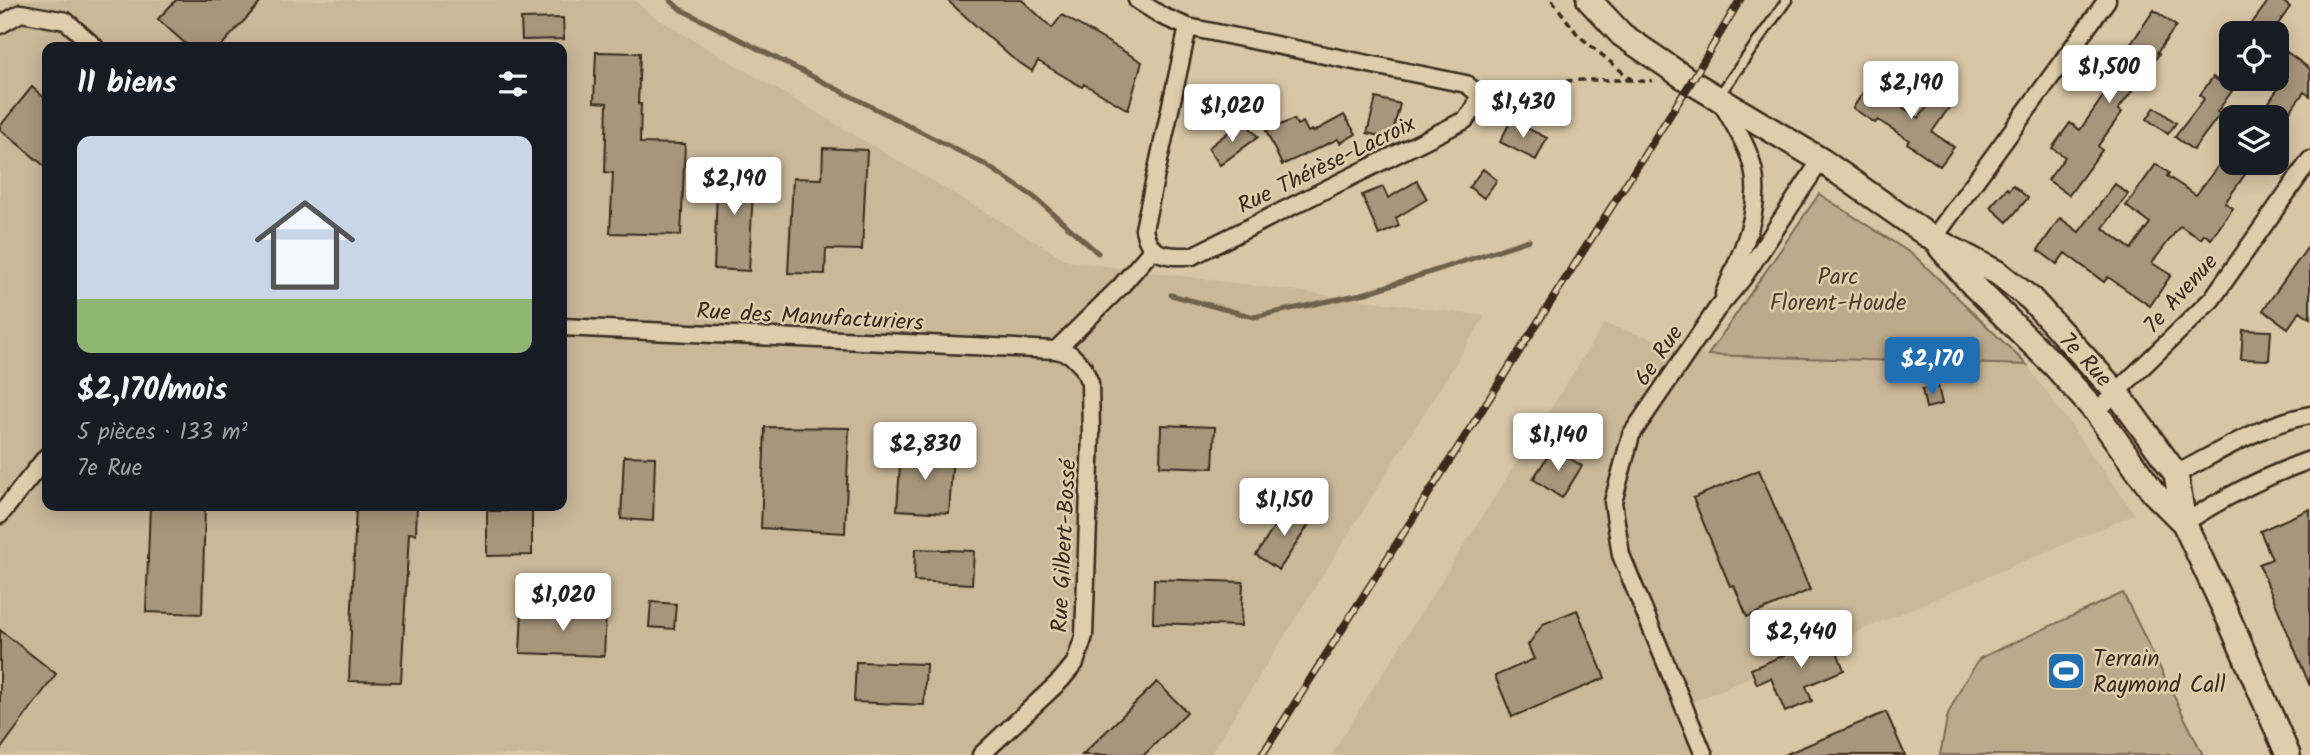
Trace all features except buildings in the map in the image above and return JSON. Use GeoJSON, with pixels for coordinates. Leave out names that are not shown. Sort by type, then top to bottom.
{"type":"FeatureCollection","features":[{"type":"Feature","properties":{"kind":"main road","name":"7e Rue"},"geometry":{"type":"LineString","coordinates":[[1589,0],[1622,35],[1757,123],[1821,160],[1933,239],[1998,273],[2031,299],[2117,393],[2176,474],[2184,523],[2288,755]]}},
{"type":"Feature","properties":{"kind":"main road","name":"7e Rue"},"geometry":{"type":"LineString","coordinates":[[1933,239],[1973,285],[2055,366],[2096,412],[2153,492],[2184,523]]}},
{"type":"Feature","properties":{"kind":"street"},"geometry":{"type":"LineString","coordinates":[[1137,0],[1162,16],[1188,27],[1466,84],[1479,94],[1475,108]]}},
{"type":"Feature","properties":{"kind":"street"},"geometry":{"type":"LineString","coordinates":[[1933,239],[2107,0]]}},
{"type":"Feature","properties":{"kind":"street"},"geometry":{"type":"LineString","coordinates":[[0,25],[21,13],[66,21],[89,42]]}},
{"type":"Feature","properties":{"kind":"street"},"geometry":{"type":"LineString","coordinates":[[1056,350],[1120,287],[1153,249],[1146,240],[1144,229],[1188,27]]}},
{"type":"Feature","properties":{"kind":"street"},"geometry":{"type":"LineString","coordinates":[[1717,309],[1746,242],[1755,212],[1756,185],[1748,152],[1718,97]]}},
{"type":"Feature","properties":{"kind":"street","name":"Rue Thérèse-Lacroix"},"geometry":{"type":"LineString","coordinates":[[1153,249],[1165,256],[1192,256],[1465,120],[1475,108]]}},
{"type":"Feature","properties":{"kind":"street","name":"6e Rue"},"geometry":{"type":"LineString","coordinates":[[1704,755],[1621,555],[1612,502],[1631,435],[1717,309],[1743,278],[1821,160]]}},
{"type":"Feature","properties":{"kind":"street","name":"7e Avenue"},"geometry":{"type":"LineString","coordinates":[[2096,412],[2212,299],[2310,160]]}},
{"type":"Feature","properties":{"kind":"street","name":"Rue des Manufacturiers"},"geometry":{"type":"LineString","coordinates":[[567,327],[1056,350]]}},
{"type":"Feature","properties":{"kind":"street","name":"Rue Gilbert-Bossé"},"geometry":{"type":"LineString","coordinates":[[981,755],[1061,680],[1075,663],[1084,636],[1090,383],[1083,367],[1070,354],[1056,350]]}},
{"type":"Feature","properties":{"kind":"street"},"geometry":{"type":"LineString","coordinates":[[2176,474],[2262,430],[2290,419],[2310,415]]}},
{"type":"Feature","properties":{"kind":"street"},"geometry":{"type":"LineString","coordinates":[[2184,523],[2212,505],[2276,472],[2310,460]]}},
{"type":"Feature","properties":{"kind":"street"},"geometry":{"type":"LineString","coordinates":[[0,515],[42,462]]}},
{"type":"Feature","properties":{"kind":"lane"},"geometry":{"type":"LineString","coordinates":[[1718,97],[1787,0]]}},
{"type":"Feature","properties":{"kind":"path"},"geometry":{"type":"LineString","coordinates":[[1475,108],[1521,88],[1560,80],[1634,80]]}},
{"type":"Feature","properties":{"kind":"shaded area"},"geometry":{"type":"Polygon","coordinates":[[[13,0],[634,0],[653,16],[1068,261],[1485,316],[1210,755],[0,755],[0,17],[13,0]]]}},
{"type":"Feature","properties":{"kind":"shaded area"},"geometry":{"type":"Polygon","coordinates":[[[1604,324],[1708,355],[2027,365],[2135,514],[1690,703],[1710,755],[1331,755],[1604,324]]]}},
{"type":"Feature","properties":{"kind":"green space","name":"Parc Florent-Houde"},"geometry":{"type":"Polygon","coordinates":[[[1819,194],[1915,256],[2027,365],[1708,355],[1819,194]]]}},
{"type":"Feature","properties":{"kind":"green space","name":"Terrain Raymond Call"},"geometry":{"type":"Polygon","coordinates":[[[2123,593],[2203,755],[1940,755],[1948,714],[1980,658],[2123,593]]]}},
{"type":"Feature","properties":{"kind":"waterway"},"geometry":{"type":"LineString","coordinates":[[670,0],[680,9],[986,165],[1034,197],[1098,253]]}},
{"type":"Feature","properties":{"kind":"waterway"},"geometry":{"type":"LineString","coordinates":[[1171,295],[1254,317],[1366,293],[1529,240]]}},
{"type":"Feature","properties":{"kind":"railway"},"geometry":{"type":"LineString","coordinates":[[1262,755],[1691,82],[1740,0]]}},
{"type":"Feature","properties":{"kind":"place","name":"Terrain Raymond Call"},"geometry":{"type":"Point","coordinates":[2066,671]}}]}
